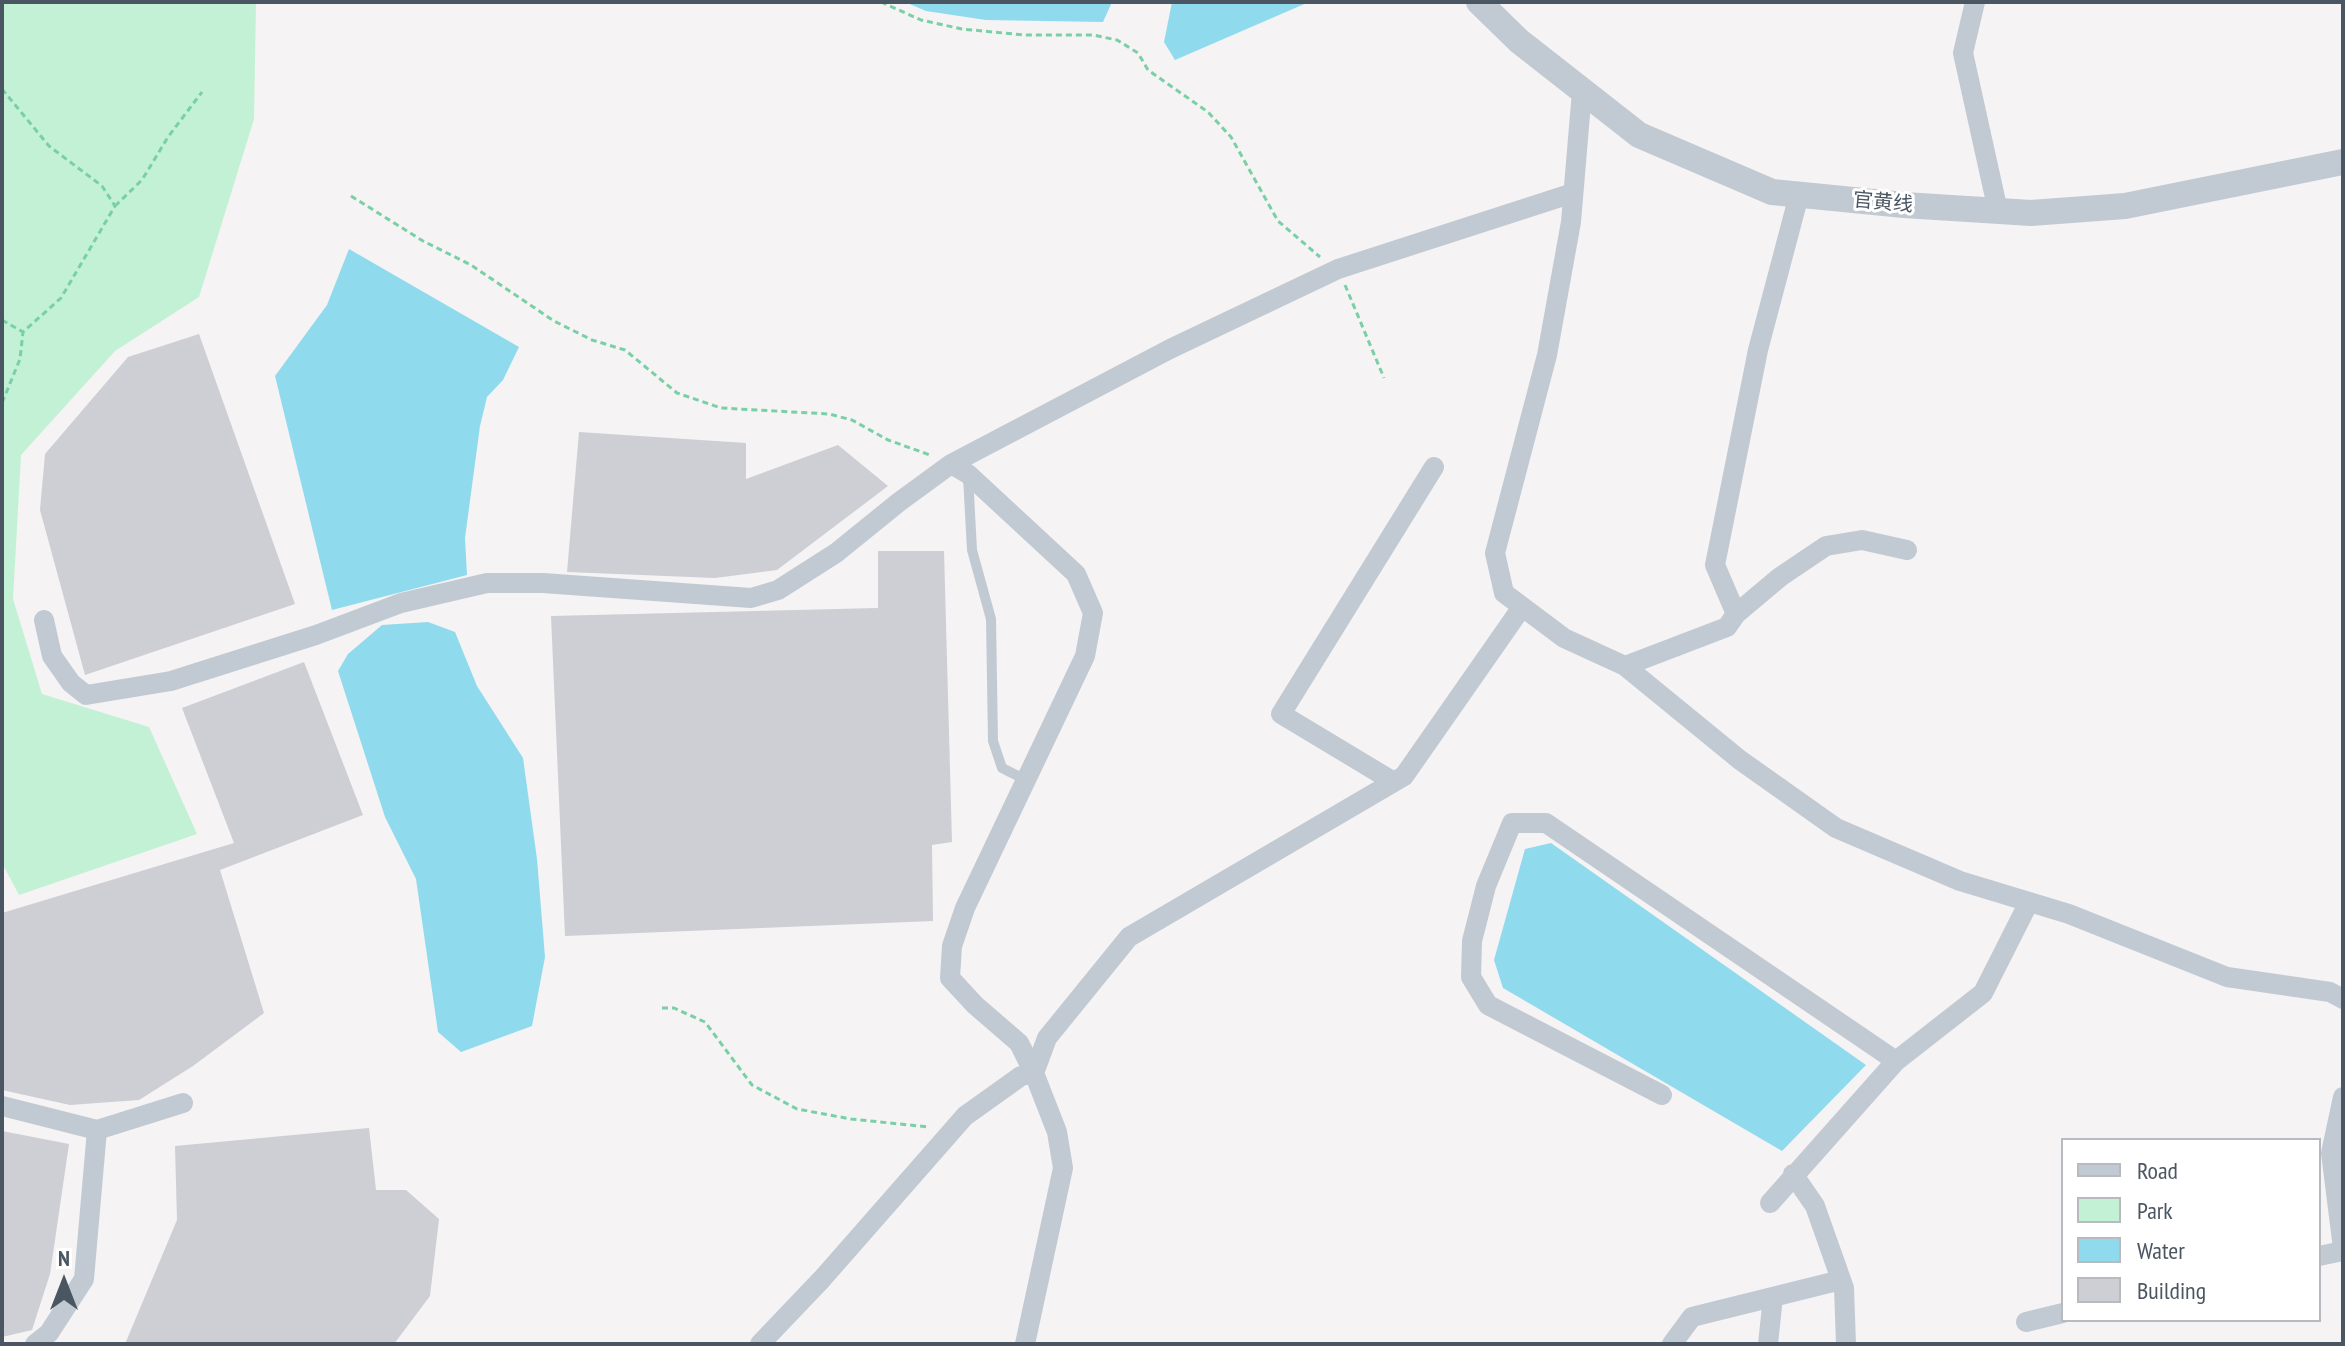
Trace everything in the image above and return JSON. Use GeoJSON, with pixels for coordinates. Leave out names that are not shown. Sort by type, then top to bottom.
{"type":"FeatureCollection","features":[{"type":"Feature","properties":{"kind":"street","name":"官黄线"},"geometry":{"type":"LineString","coordinates":[[1479,2],[1519,41],[1639,135],[1772,192],[2031,213],[2125,206],[2343,162]]}},
{"type":"Feature","properties":{"kind":"street"},"geometry":{"type":"LineString","coordinates":[[1975,2],[1963,53],[1998,211]]}},
{"type":"Feature","properties":{"kind":"street"},"geometry":{"type":"LineString","coordinates":[[1582,91],[1571,222],[1547,355],[1495,553],[1504,593],[1564,638],[1625,666],[1740,760],[1836,828],[1960,881],[2069,914],[2227,977],[2330,992],[2343,999]]}},
{"type":"Feature","properties":{"kind":"street"},"geometry":{"type":"LineString","coordinates":[[44,620],[52,656],[71,683],[86,695],[171,681],[316,635],[401,603],[487,583],[543,583],[751,598],[778,590],[836,553],[899,502],[1170,349],[1338,269],[1573,193]]}},
{"type":"Feature","properties":{"kind":"street"},"geometry":{"type":"LineString","coordinates":[[1736,614],[1715,565],[1758,350],[1799,195]]}},
{"type":"Feature","properties":{"kind":"street"},"geometry":{"type":"LineString","coordinates":[[1394,782],[1281,714],[1434,467]]}},
{"type":"Feature","properties":{"kind":"street"},"geometry":{"type":"LineString","coordinates":[[960,469],[1076,574],[1093,613],[1085,656],[965,908],[952,946],[950,978],[975,1005],[1019,1043],[1057,1132],[1063,1168],[1025,1344]]}},
{"type":"Feature","properties":{"kind":"street"},"geometry":{"type":"LineString","coordinates":[[1625,666],[1727,627],[1736,614],[1780,577],[1826,546],[1862,540],[1907,550]]}},
{"type":"Feature","properties":{"kind":"street"},"geometry":{"type":"LineString","coordinates":[[1034,1073],[1047,1038],[1129,937],[1404,776],[1522,607]]}},
{"type":"Feature","properties":{"kind":"street"},"geometry":{"type":"LineString","coordinates":[[1662,1095],[1488,1005],[1471,977],[1472,941],[1486,886],[1512,823],[1546,823],[1896,1061]]}},
{"type":"Feature","properties":{"kind":"street"},"geometry":{"type":"LineString","coordinates":[[1770,1203],[1896,1061],[1983,993],[2029,902]]}},
{"type":"Feature","properties":{"kind":"street"},"geometry":{"type":"LineString","coordinates":[[760,1344],[822,1279],[965,1116],[1021,1076],[1034,1073]]}},
{"type":"Feature","properties":{"kind":"street"},"geometry":{"type":"LineString","coordinates":[[2321,1255],[2343,1249],[2331,1153],[2343,1097]]}},
{"type":"Feature","properties":{"kind":"street"},"geometry":{"type":"LineString","coordinates":[[2,1106],[97,1130],[183,1103]]}},
{"type":"Feature","properties":{"kind":"street"},"geometry":{"type":"LineString","coordinates":[[35,1344],[49,1333],[84,1279],[97,1130]]}},
{"type":"Feature","properties":{"kind":"street"},"geometry":{"type":"LineString","coordinates":[[1793,1174],[1815,1206],[1844,1288],[1846,1344]]}},
{"type":"Feature","properties":{"kind":"street"},"geometry":{"type":"LineString","coordinates":[[1672,1344],[1692,1317],[1841,1280]]}},
{"type":"Feature","properties":{"kind":"street"},"geometry":{"type":"LineString","coordinates":[[1768,1344],[1773,1297]]}},
{"type":"Feature","properties":{"kind":"street"},"geometry":{"type":"LineString","coordinates":[[2026,1322],[2061,1313]]}},
{"type":"Feature","properties":{"kind":"lane"},"geometry":{"type":"LineString","coordinates":[[960,469],[972,550],[991,619],[993,741],[1002,768],[1026,780]]}},
{"type":"Feature","properties":{"kind":"path"},"geometry":{"type":"LineString","coordinates":[[881,2],[921,20],[962,29],[1024,35],[1093,35],[1117,40],[1138,53],[1148,70],[1208,112],[1231,137],[1278,221],[1310,250],[1338,269],[1384,378]]}},
{"type":"Feature","properties":{"kind":"path"},"geometry":{"type":"LineString","coordinates":[[2,89],[49,146],[102,186],[115,206]]}},
{"type":"Feature","properties":{"kind":"path"},"geometry":{"type":"LineString","coordinates":[[2,403],[20,359],[23,332],[61,298],[115,206],[142,180],[168,137],[202,92]]}},
{"type":"Feature","properties":{"kind":"path"},"geometry":{"type":"LineString","coordinates":[[351,196],[423,241],[471,265],[554,321],[592,340],[625,350],[652,369],[677,393],[721,408],[829,414],[852,420],[888,440],[960,469]]}},
{"type":"Feature","properties":{"kind":"path"},"geometry":{"type":"LineString","coordinates":[[2,320],[23,332]]}},
{"type":"Feature","properties":{"kind":"path"},"geometry":{"type":"LineString","coordinates":[[662,1008],[674,1008],[705,1022],[752,1085],[797,1109],[851,1119],[953,1129]]}},
{"type":"Feature","properties":{"kind":"green space"},"geometry":{"type":"Polygon","coordinates":[[[2,2],[256,2],[254,119],[199,297],[115,351],[21,455],[13,599],[42,694],[149,727],[197,834],[19,895],[2,863],[2,2]]]}},
{"type":"Feature","properties":{"kind":"water"},"geometry":{"type":"Polygon","coordinates":[[[905,2],[1112,2],[1103,22],[986,20],[926,11],[905,2]]]}},
{"type":"Feature","properties":{"kind":"water"},"geometry":{"type":"Polygon","coordinates":[[[1172,2],[1309,2],[1175,60],[1164,42],[1172,2]]]}},
{"type":"Feature","properties":{"kind":"water"},"geometry":{"type":"Polygon","coordinates":[[[349,249],[519,347],[503,380],[487,397],[480,426],[465,538],[467,575],[332,610],[275,376],[327,305],[349,249]]]}},
{"type":"Feature","properties":{"kind":"water"},"geometry":{"type":"Polygon","coordinates":[[[428,622],[455,632],[477,686],[523,758],[537,859],[545,957],[532,1026],[461,1052],[438,1032],[416,879],[385,817],[338,671],[348,654],[382,625],[428,622]]]}},
{"type":"Feature","properties":{"kind":"water"},"geometry":{"type":"Polygon","coordinates":[[[1551,843],[1866,1065],[1782,1151],[1503,988],[1494,960],[1525,849],[1551,843]]]}},
{"type":"Feature","properties":{"kind":"building"},"geometry":{"type":"Polygon","coordinates":[[[199,334],[295,604],[85,675],[40,510],[45,454],[128,357],[199,334]]]}},
{"type":"Feature","properties":{"kind":"building"},"geometry":{"type":"Polygon","coordinates":[[[579,432],[746,443],[746,479],[838,445],[888,486],[777,570],[715,578],[567,572],[579,432]]]}},
{"type":"Feature","properties":{"kind":"building"},"geometry":{"type":"Polygon","coordinates":[[[878,551],[944,551],[952,842],[932,845],[933,921],[565,936],[551,616],[878,608],[878,551]]]}},
{"type":"Feature","properties":{"kind":"building"},"geometry":{"type":"Polygon","coordinates":[[[304,662],[363,815],[220,870],[264,1013],[193,1066],[139,1100],[70,1105],[2,1090],[2,913],[234,843],[182,708],[304,662]]]}},
{"type":"Feature","properties":{"kind":"building"},"geometry":{"type":"Polygon","coordinates":[[[369,1128],[376,1190],[406,1190],[439,1219],[430,1296],[394,1344],[125,1344],[177,1220],[175,1146],[369,1128]]]}},
{"type":"Feature","properties":{"kind":"building"},"geometry":{"type":"Polygon","coordinates":[[[2,1131],[69,1144],[50,1274],[32,1330],[2,1337],[2,1131]]]}}]}
